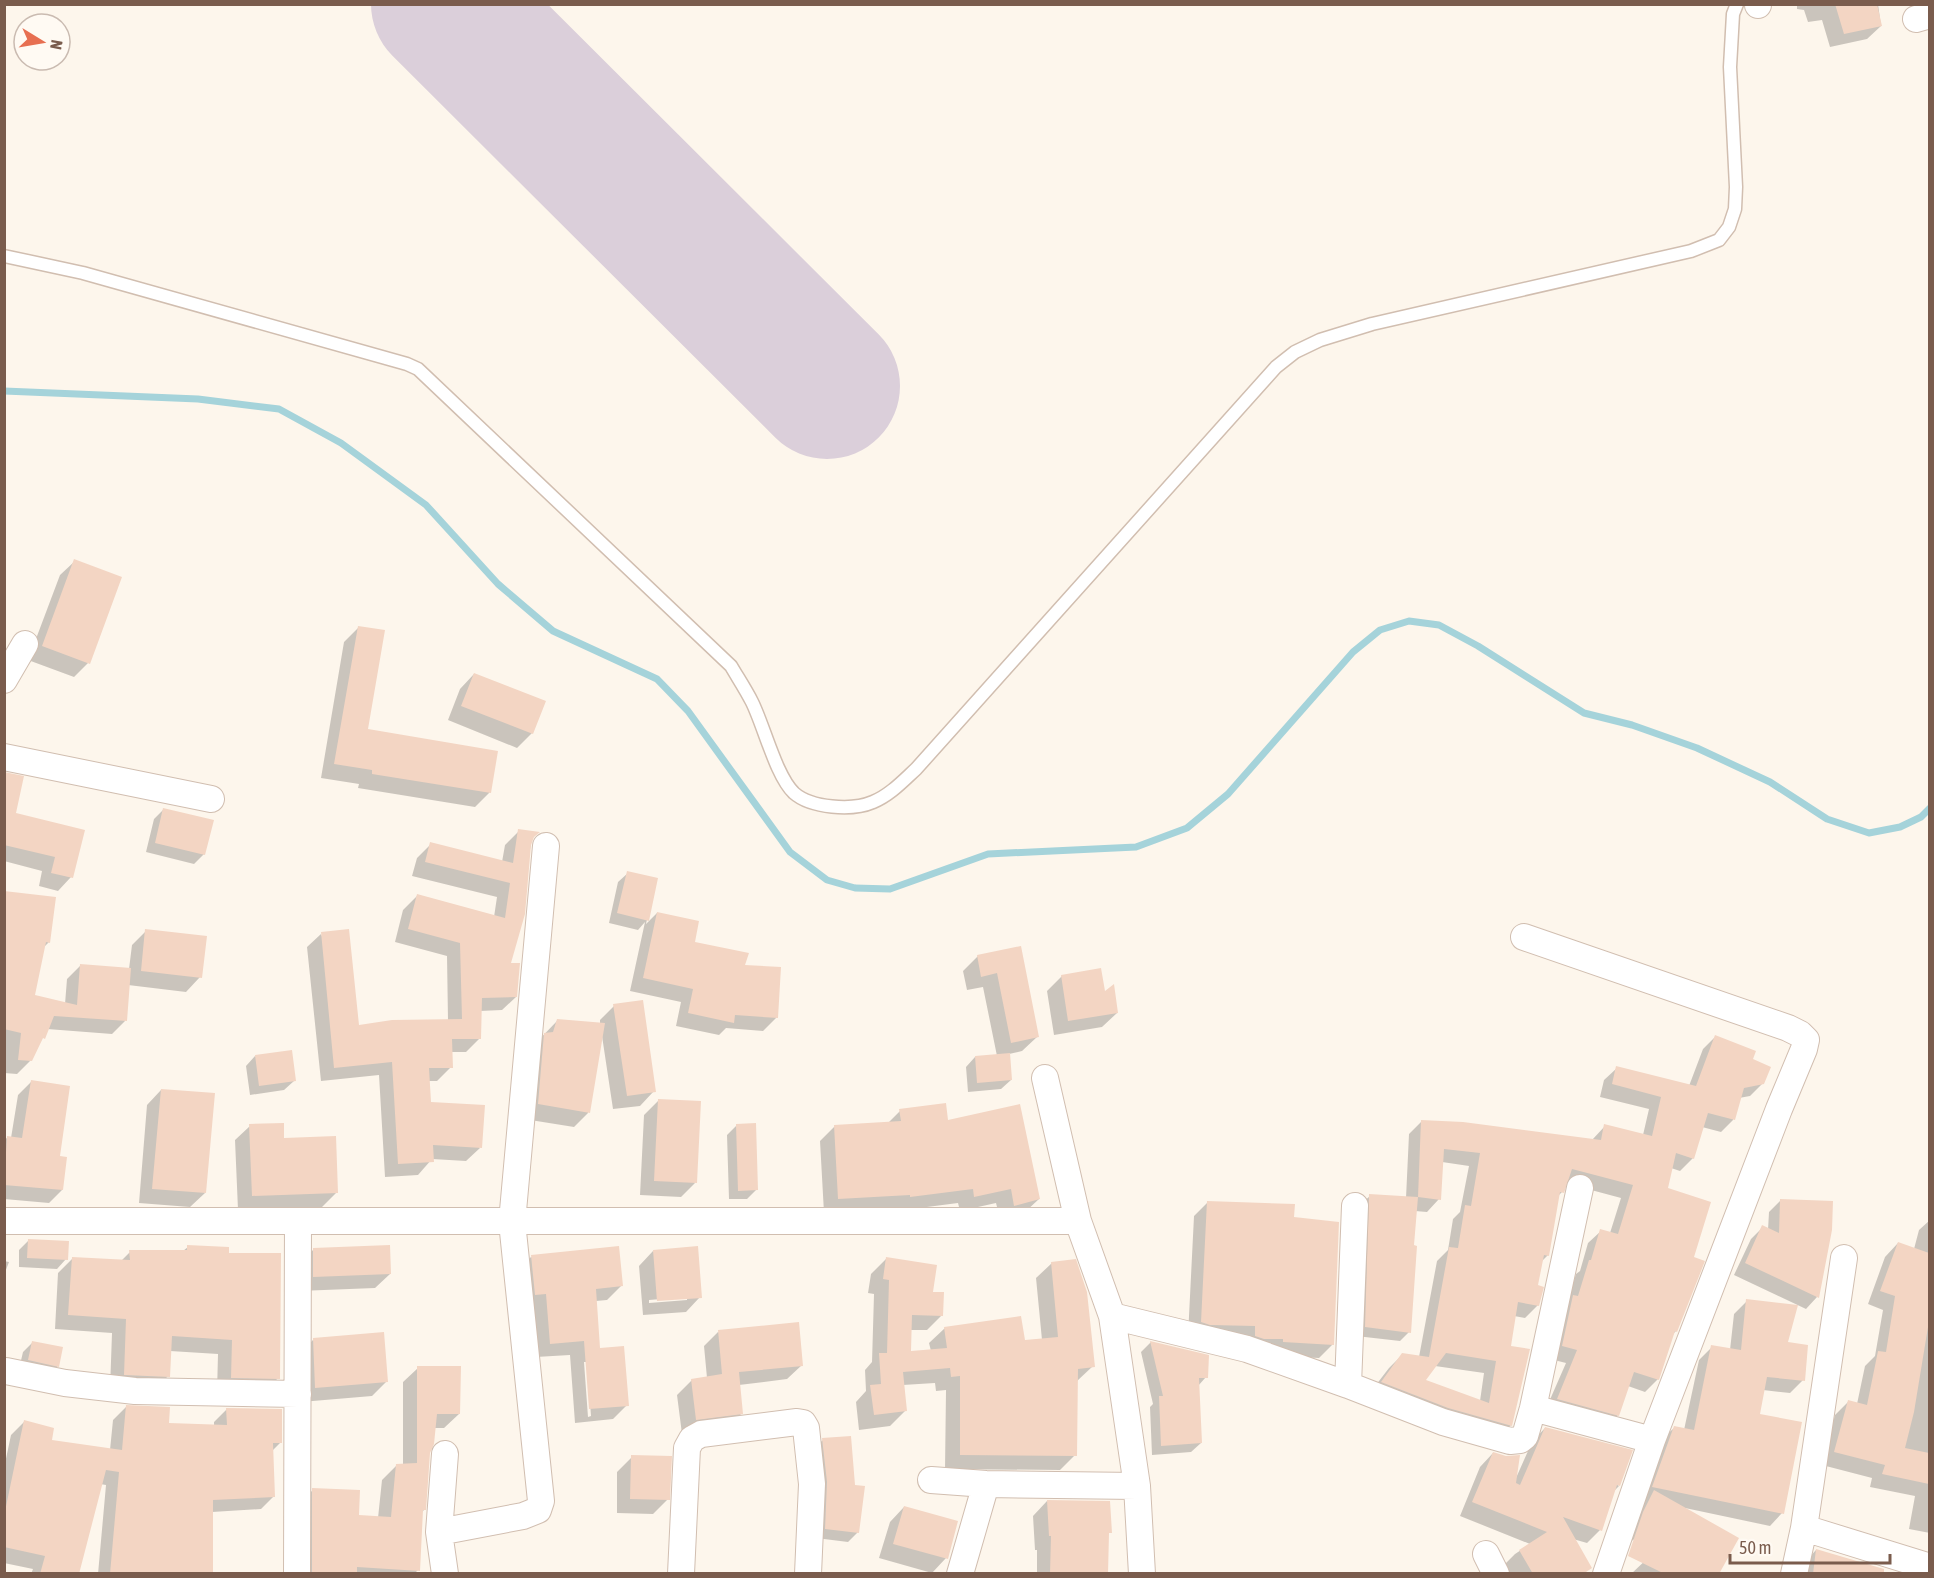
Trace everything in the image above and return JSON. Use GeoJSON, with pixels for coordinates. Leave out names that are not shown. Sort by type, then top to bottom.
{"type":"FeatureCollection","features":[{"type":"Feature","properties":{"kind":"street"},"geometry":{"type":"LineString","coordinates":[[4,680],[25,644]]}},
{"type":"Feature","properties":{"kind":"street"},"geometry":{"type":"LineString","coordinates":[[4,757],[211,800]]}},
{"type":"Feature","properties":{"kind":"street"},"geometry":{"type":"LineString","coordinates":[[440,1532],[523,1516],[538,1510],[541,1501],[512,1222],[546,846]]}},
{"type":"Feature","properties":{"kind":"street"},"geometry":{"type":"LineString","coordinates":[[1524,937],[1788,1028],[1806,1040],[1652,1440],[1605,1573]]}},
{"type":"Feature","properties":{"kind":"street"},"geometry":{"type":"LineString","coordinates":[[1045,1078],[1078,1221],[1112,1316],[1137,1486],[1142,1574]]}},
{"type":"Feature","properties":{"kind":"street"},"geometry":{"type":"LineString","coordinates":[[1112,1316],[1247,1349],[1443,1422],[1510,1441],[1520,1440],[1525,1436],[1533,1408],[1580,1188]]}},
{"type":"Feature","properties":{"kind":"street"},"geometry":{"type":"LineString","coordinates":[[1348,1385],[1355,1206]]}},
{"type":"Feature","properties":{"kind":"street"},"geometry":{"type":"LineString","coordinates":[[4,1221],[1078,1221]]}},
{"type":"Feature","properties":{"kind":"street"},"geometry":{"type":"LineString","coordinates":[[297,1574],[298,1221]]}},
{"type":"Feature","properties":{"kind":"street"},"geometry":{"type":"LineString","coordinates":[[1794,1574],[1804,1528],[1844,1258]]}},
{"type":"Feature","properties":{"kind":"street"},"geometry":{"type":"LineString","coordinates":[[6,1371],[65,1383],[135,1391],[298,1394]]}},
{"type":"Feature","properties":{"kind":"street"},"geometry":{"type":"LineString","coordinates":[[1533,1408],[1652,1440]]}},
{"type":"Feature","properties":{"kind":"street"},"geometry":{"type":"LineString","coordinates":[[681,1574],[687,1448],[692,1439],[700,1434],[798,1422],[803,1423],[806,1428],[812,1484],[808,1574]]}},
{"type":"Feature","properties":{"kind":"street"},"geometry":{"type":"LineString","coordinates":[[445,1454],[440,1532],[446,1574]]}},
{"type":"Feature","properties":{"kind":"street"},"geometry":{"type":"LineString","coordinates":[[931,1480],[986,1484],[1137,1486]]}},
{"type":"Feature","properties":{"kind":"street"},"geometry":{"type":"LineString","coordinates":[[960,1574],[986,1484]]}},
{"type":"Feature","properties":{"kind":"street"},"geometry":{"type":"LineString","coordinates":[[1804,1528],[1929,1567]]}},
{"type":"Feature","properties":{"kind":"lane"},"geometry":{"type":"LineString","coordinates":[[4,256],[82,273],[418,369],[731,666],[752,701],[783,777],[794,793],[813,804],[845,807],[872,803],[894,789],[916,769],[1276,367],[1295,352],[1320,340],[1372,324],[1692,251],[1719,240],[1730,227],[1735,209],[1730,68],[1733,14],[1737,4]]}},
{"type":"Feature","properties":{"kind":"building"},"geometry":{"type":"Polygon","coordinates":[[[1835,4],[1877,4],[1882,26],[1844,34],[1835,4]]]}},
{"type":"Feature","properties":{"kind":"building"},"geometry":{"type":"Polygon","coordinates":[[[74,559],[122,577],[90,664],[42,646],[74,559]]]}},
{"type":"Feature","properties":{"kind":"building"},"geometry":{"type":"Polygon","coordinates":[[[358,626],[385,630],[368,729],[498,751],[491,793],[372,774],[372,770],[334,764],[358,626]]]}},
{"type":"Feature","properties":{"kind":"building"},"geometry":{"type":"Polygon","coordinates":[[[474,673],[546,701],[533,734],[461,706],[474,673]]]}},
{"type":"Feature","properties":{"kind":"building"},"geometry":{"type":"Polygon","coordinates":[[[4,772],[24,776],[16,813],[85,830],[73,878],[51,873],[55,857],[4,845],[4,772]]]}},
{"type":"Feature","properties":{"kind":"building"},"geometry":{"type":"Polygon","coordinates":[[[163,808],[214,820],[205,855],[155,843],[163,808]]]}},
{"type":"Feature","properties":{"kind":"building"},"geometry":{"type":"Polygon","coordinates":[[[518,829],[540,832],[534,837],[531,845],[525,914],[511,963],[520,963],[517,997],[482,998],[481,1039],[452,1039],[453,1068],[429,1068],[431,1102],[485,1105],[482,1148],[433,1145],[434,1162],[398,1164],[392,1062],[334,1068],[321,932],[349,929],[359,1025],[392,1020],[462,1019],[460,943],[408,929],[417,894],[505,918],[510,883],[425,862],[430,842],[513,863],[518,829]]]}},
{"type":"Feature","properties":{"kind":"building"},"geometry":{"type":"Polygon","coordinates":[[[627,871],[658,878],[649,921],[617,913],[627,871]]]}},
{"type":"Feature","properties":{"kind":"building"},"geometry":{"type":"Polygon","coordinates":[[[4,891],[56,897],[50,943],[46,942],[35,995],[77,1005],[80,964],[131,968],[127,1021],[54,1016],[45,1039],[43,1038],[32,1061],[18,1060],[21,1033],[4,1029],[4,891]]]}},
{"type":"Feature","properties":{"kind":"building"},"geometry":{"type":"Polygon","coordinates":[[[657,912],[699,921],[695,942],[749,953],[745,965],[781,967],[778,1018],[735,1015],[734,1023],[688,1013],[693,989],[643,978],[657,912]]]}},
{"type":"Feature","properties":{"kind":"building"},"geometry":{"type":"Polygon","coordinates":[[[145,929],[207,936],[202,978],[141,971],[145,929]]]}},
{"type":"Feature","properties":{"kind":"building"},"geometry":{"type":"Polygon","coordinates":[[[1021,946],[1039,1037],[1011,1043],[997,973],[981,977],[977,955],[1021,946]]]}},
{"type":"Feature","properties":{"kind":"building"},"geometry":{"type":"Polygon","coordinates":[[[1101,968],[1105,991],[1114,984],[1118,1013],[1068,1021],[1061,975],[1101,968]]]}},
{"type":"Feature","properties":{"kind":"building"},"geometry":{"type":"Polygon","coordinates":[[[643,1000],[656,1092],[627,1096],[613,1004],[643,1000]]]}},
{"type":"Feature","properties":{"kind":"building"},"geometry":{"type":"Polygon","coordinates":[[[557,1019],[605,1023],[590,1113],[538,1104],[544,1033],[553,1032],[557,1019]]]}},
{"type":"Feature","properties":{"kind":"building"},"geometry":{"type":"Polygon","coordinates":[[[1715,1035],[1756,1051],[1753,1059],[1771,1067],[1764,1084],[1744,1088],[1735,1120],[1708,1113],[1694,1159],[1676,1153],[1668,1188],[1711,1202],[1694,1257],[1705,1261],[1677,1332],[1675,1331],[1659,1380],[1634,1372],[1619,1416],[1557,1399],[1577,1350],[1562,1346],[1573,1295],[1578,1296],[1600,1229],[1618,1234],[1633,1185],[1572,1169],[1564,1193],[1560,1192],[1549,1256],[1544,1255],[1538,1285],[1544,1287],[1539,1306],[1518,1302],[1511,1346],[1530,1349],[1512,1426],[1448,1408],[1381,1382],[1402,1353],[1429,1357],[1449,1247],[1458,1248],[1465,1205],[1471,1206],[1480,1153],[1444,1149],[1441,1200],[1418,1197],[1421,1120],[1463,1122],[1601,1140],[1604,1124],[1652,1136],[1661,1097],[1612,1084],[1616,1066],[1696,1086],[1715,1035]],[[1446,1353],[1426,1380],[1489,1403],[1496,1361],[1446,1353]]]}},
{"type":"Feature","properties":{"kind":"building"},"geometry":{"type":"Polygon","coordinates":[[[292,1050],[296,1081],[259,1086],[255,1055],[292,1050]]]}},
{"type":"Feature","properties":{"kind":"building"},"geometry":{"type":"Polygon","coordinates":[[[1010,1053],[1012,1080],[977,1083],[975,1056],[1010,1053]]]}},
{"type":"Feature","properties":{"kind":"building"},"geometry":{"type":"Polygon","coordinates":[[[31,1080],[70,1086],[60,1156],[67,1157],[63,1190],[4,1185],[7,1136],[22,1138],[31,1080]]]}},
{"type":"Feature","properties":{"kind":"building"},"geometry":{"type":"Polygon","coordinates":[[[161,1089],[215,1093],[206,1193],[152,1189],[161,1089]]]}},
{"type":"Feature","properties":{"kind":"building"},"geometry":{"type":"Polygon","coordinates":[[[658,1099],[701,1101],[697,1183],[654,1181],[658,1099]]]}},
{"type":"Feature","properties":{"kind":"building"},"geometry":{"type":"Polygon","coordinates":[[[946,1103],[948,1120],[1020,1104],[1040,1199],[1014,1206],[1011,1189],[974,1197],[973,1189],[910,1197],[910,1195],[838,1199],[834,1125],[901,1121],[899,1109],[946,1103]]]}},
{"type":"Feature","properties":{"kind":"building"},"geometry":{"type":"Polygon","coordinates":[[[284,1123],[284,1138],[336,1136],[338,1193],[252,1196],[249,1124],[284,1123]]]}},
{"type":"Feature","properties":{"kind":"building"},"geometry":{"type":"Polygon","coordinates":[[[756,1123],[758,1190],[738,1191],[736,1124],[756,1123]]]}},
{"type":"Feature","properties":{"kind":"building"},"geometry":{"type":"Polygon","coordinates":[[[1369,1194],[1418,1197],[1411,1333],[1365,1327],[1369,1194]]]}},
{"type":"Feature","properties":{"kind":"building"},"geometry":{"type":"Polygon","coordinates":[[[1780,1199],[1833,1201],[1832,1230],[1819,1298],[1745,1263],[1762,1225],[1779,1233],[1780,1199]]]}},
{"type":"Feature","properties":{"kind":"building"},"geometry":{"type":"Polygon","coordinates":[[[1207,1201],[1295,1204],[1294,1217],[1339,1222],[1334,1345],[1264,1339],[1255,1336],[1255,1326],[1210,1325],[1201,1322],[1207,1201]]]}},
{"type":"Feature","properties":{"kind":"building"},"geometry":{"type":"Polygon","coordinates":[[[28,1239],[69,1241],[68,1260],[27,1258],[28,1239]]]}},
{"type":"Feature","properties":{"kind":"building"},"geometry":{"type":"Polygon","coordinates":[[[1898,1242],[1929,1253],[1929,1321],[1914,1412],[1905,1448],[1929,1453],[1929,1484],[1882,1474],[1885,1465],[1834,1452],[1848,1400],[1867,1405],[1878,1351],[1886,1352],[1895,1296],[1880,1291],[1898,1242]]]}},
{"type":"Feature","properties":{"kind":"building"},"geometry":{"type":"Polygon","coordinates":[[[187,1245],[229,1247],[229,1253],[281,1253],[280,1379],[231,1378],[232,1340],[172,1336],[170,1377],[124,1375],[126,1319],[68,1315],[72,1257],[130,1260],[129,1250],[187,1250],[187,1245]]]}},
{"type":"Feature","properties":{"kind":"building"},"geometry":{"type":"Polygon","coordinates":[[[390,1245],[391,1274],[313,1277],[313,1248],[390,1245]]]}},
{"type":"Feature","properties":{"kind":"building"},"geometry":{"type":"Polygon","coordinates":[[[619,1246],[623,1286],[596,1289],[600,1348],[624,1346],[629,1406],[589,1409],[584,1341],[550,1344],[546,1294],[535,1295],[531,1255],[619,1246]]]}},
{"type":"Feature","properties":{"kind":"building"},"geometry":{"type":"Polygon","coordinates":[[[698,1246],[702,1298],[657,1301],[653,1250],[698,1246]]]}},
{"type":"Feature","properties":{"kind":"building"},"geometry":{"type":"Polygon","coordinates":[[[886,1257],[937,1265],[933,1292],[944,1292],[943,1316],[912,1315],[911,1351],[947,1348],[944,1327],[1021,1316],[1025,1340],[1058,1337],[1051,1262],[1076,1259],[1087,1292],[1095,1367],[1078,1369],[1077,1456],[960,1455],[960,1376],[951,1377],[950,1368],[903,1372],[907,1411],[874,1415],[870,1385],[881,1384],[879,1353],[887,1353],[889,1280],[883,1279],[886,1257]]]}},
{"type":"Feature","properties":{"kind":"building"},"geometry":{"type":"Polygon","coordinates":[[[1746,1299],[1798,1305],[1788,1342],[1808,1345],[1805,1381],[1767,1377],[1760,1414],[1802,1422],[1784,1514],[1652,1487],[1674,1426],[1694,1430],[1711,1345],[1741,1350],[1746,1299]]]}},
{"type":"Feature","properties":{"kind":"building"},"geometry":{"type":"Polygon","coordinates":[[[799,1322],[803,1366],[739,1372],[743,1414],[696,1420],[691,1379],[722,1374],[718,1330],[799,1322]]]}},
{"type":"Feature","properties":{"kind":"building"},"geometry":{"type":"Polygon","coordinates":[[[384,1332],[388,1382],[315,1388],[313,1338],[384,1332]]]}},
{"type":"Feature","properties":{"kind":"building"},"geometry":{"type":"Polygon","coordinates":[[[32,1341],[63,1347],[59,1367],[28,1360],[32,1341]]]}},
{"type":"Feature","properties":{"kind":"building"},"geometry":{"type":"Polygon","coordinates":[[[1150,1341],[1209,1355],[1208,1378],[1199,1378],[1202,1443],[1161,1446],[1159,1396],[1163,1396],[1150,1341]]]}},
{"type":"Feature","properties":{"kind":"building"},"geometry":{"type":"Polygon","coordinates":[[[417,1366],[461,1366],[460,1414],[437,1414],[434,1444],[430,1453],[426,1510],[423,1510],[420,1571],[357,1567],[357,1574],[312,1574],[312,1488],[360,1490],[359,1515],[391,1517],[396,1464],[417,1463],[417,1366]]]}},
{"type":"Feature","properties":{"kind":"building"},"geometry":{"type":"Polygon","coordinates":[[[126,1405],[170,1407],[169,1423],[227,1425],[226,1408],[282,1409],[282,1443],[273,1443],[275,1497],[213,1500],[213,1574],[110,1574],[119,1472],[106,1470],[79,1574],[40,1574],[45,1556],[4,1547],[4,1516],[24,1420],[54,1428],[52,1440],[122,1450],[126,1405]]]}},
{"type":"Feature","properties":{"kind":"building"},"geometry":{"type":"Polygon","coordinates":[[[1545,1427],[1633,1450],[1620,1486],[1617,1485],[1602,1531],[1563,1517],[1592,1568],[1583,1574],[1533,1574],[1519,1550],[1547,1532],[1472,1502],[1493,1452],[1506,1456],[1520,1455],[1516,1483],[1520,1485],[1545,1427]]]}},
{"type":"Feature","properties":{"kind":"building"},"geometry":{"type":"Polygon","coordinates":[[[851,1436],[855,1485],[865,1486],[859,1533],[825,1529],[827,1482],[822,1438],[851,1436]]]}},
{"type":"Feature","properties":{"kind":"building"},"geometry":{"type":"Polygon","coordinates":[[[631,1455],[672,1456],[670,1500],[630,1499],[631,1455]]]}},
{"type":"Feature","properties":{"kind":"building"},"geometry":{"type":"Polygon","coordinates":[[[1654,1490],[1739,1538],[1719,1574],[1665,1574],[1628,1556],[1643,1512],[1654,1490]]]}},
{"type":"Feature","properties":{"kind":"building"},"geometry":{"type":"Polygon","coordinates":[[[1047,1500],[1110,1501],[1112,1533],[1109,1533],[1108,1574],[1050,1574],[1051,1536],[1049,1536],[1047,1500]]]}},
{"type":"Feature","properties":{"kind":"building"},"geometry":{"type":"Polygon","coordinates":[[[904,1506],[958,1521],[948,1559],[893,1544],[904,1506]]]}},
{"type":"Feature","properties":{"kind":"building"},"geometry":{"type":"Polygon","coordinates":[[[1816,1549],[1884,1569],[1884,1574],[1813,1574],[1816,1549]]]}},
{"type":"Feature","properties":{"kind":"waterway"},"geometry":{"type":"LineString","coordinates":[[4,391],[198,399],[279,409],[341,443],[426,505],[498,584],[553,631],[657,679],[688,711],[790,852],[827,880],[855,888],[890,889],[988,854],[1136,847],[1187,828],[1228,794],[1353,652],[1380,630],[1409,621],[1439,625],[1478,646],[1584,713],[1632,725],[1697,748],[1770,782],[1827,819],[1869,833],[1900,827],[1921,817],[1930,808]]}},
{"type":"Feature","properties":{"kind":"runway"},"geometry":{"type":"LineString","coordinates":[[444,4],[827,386]]}}]}
